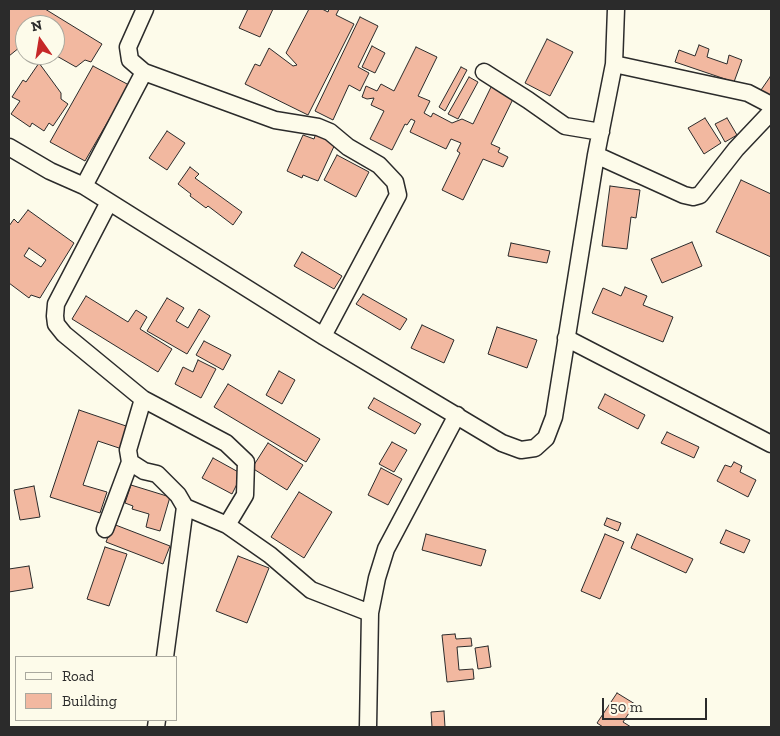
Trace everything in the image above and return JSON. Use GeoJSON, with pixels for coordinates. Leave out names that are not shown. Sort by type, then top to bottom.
{"type":"FeatureCollection","features":[{"type":"Feature","properties":{"kind":"lane"},"geometry":{"type":"LineString","coordinates":[[144,9],[128,47],[130,60],[144,72],[275,120],[318,127],[330,132],[348,147],[379,165],[395,182],[398,195],[323,336]]}},
{"type":"Feature","properties":{"kind":"lane"},"geometry":{"type":"LineString","coordinates":[[9,147],[50,171],[84,186],[323,336],[502,443],[521,450],[535,448],[546,438],[554,417],[596,155],[614,64],[616,9]]}},
{"type":"Feature","properties":{"kind":"lane"},"geometry":{"type":"LineString","coordinates":[[614,64],[748,93],[771,105]]}},
{"type":"Feature","properties":{"kind":"lane"},"geometry":{"type":"LineString","coordinates":[[84,186],[144,72]]}},
{"type":"Feature","properties":{"kind":"lane"},"geometry":{"type":"LineString","coordinates":[[484,72],[565,126],[601,132]]}},
{"type":"Feature","properties":{"kind":"lane"},"geometry":{"type":"LineString","coordinates":[[596,155],[684,195],[700,196],[736,149],[771,112]]}},
{"type":"Feature","properties":{"kind":"lane"},"geometry":{"type":"LineString","coordinates":[[108,202],[56,304],[56,324],[64,334],[143,399],[226,443],[246,462],[245,495],[227,525]]}},
{"type":"Feature","properties":{"kind":"lane"},"geometry":{"type":"LineString","coordinates":[[566,338],[771,444]]}},
{"type":"Feature","properties":{"kind":"lane"},"geometry":{"type":"LineString","coordinates":[[105,529],[130,462],[128,450],[143,399]]}},
{"type":"Feature","properties":{"kind":"lane"},"geometry":{"type":"LineString","coordinates":[[368,727],[370,614],[377,578],[386,549],[458,415]]}},
{"type":"Feature","properties":{"kind":"lane"},"geometry":{"type":"LineString","coordinates":[[130,462],[156,474],[178,495],[185,507],[227,525],[270,555],[311,590],[370,614]]}},
{"type":"Feature","properties":{"kind":"lane"},"geometry":{"type":"LineString","coordinates":[[165,656],[185,507]]}},
{"type":"Feature","properties":{"kind":"building"},"geometry":{"type":"Polygon","coordinates":[[[9,9],[45,9],[55,15],[15,15],[15,51],[9,56],[9,9]]]}},
{"type":"Feature","properties":{"kind":"building"},"geometry":{"type":"Polygon","coordinates":[[[248,9],[273,9],[260,37],[239,28],[248,9]]]}},
{"type":"Feature","properties":{"kind":"building"},"geometry":{"type":"Polygon","coordinates":[[[309,9],[322,9],[328,12],[329,9],[339,9],[336,15],[354,24],[308,115],[245,84],[255,64],[260,66],[269,48],[293,66],[297,65],[286,53],[309,9]]]}},
{"type":"Feature","properties":{"kind":"building"},"geometry":{"type":"Polygon","coordinates":[[[360,17],[378,26],[358,67],[369,73],[360,91],[349,85],[333,120],[315,111],[360,17]]]}},
{"type":"Feature","properties":{"kind":"building"},"geometry":{"type":"Polygon","coordinates":[[[65,21],[102,44],[91,62],[85,60],[76,67],[65,61],[65,21]]]}},
{"type":"Feature","properties":{"kind":"building"},"geometry":{"type":"Polygon","coordinates":[[[547,39],[573,52],[550,96],[525,83],[547,39]]]}},
{"type":"Feature","properties":{"kind":"building"},"geometry":{"type":"Polygon","coordinates":[[[699,45],[709,49],[707,57],[727,64],[729,55],[742,60],[734,82],[675,62],[679,50],[695,56],[699,45]]]}},
{"type":"Feature","properties":{"kind":"building"},"geometry":{"type":"Polygon","coordinates":[[[372,46],[385,53],[375,73],[362,67],[372,46]]]}},
{"type":"Feature","properties":{"kind":"building"},"geometry":{"type":"Polygon","coordinates":[[[416,47],[437,57],[418,96],[430,101],[424,113],[431,117],[433,113],[452,123],[462,119],[473,124],[492,85],[514,97],[491,144],[500,148],[498,152],[508,157],[503,167],[483,159],[463,200],[442,190],[460,153],[457,151],[461,143],[451,139],[446,149],[410,132],[415,121],[411,119],[407,125],[405,124],[392,150],[370,139],[384,111],[371,105],[374,98],[367,99],[362,97],[366,86],[377,91],[381,84],[394,91],[416,47]]]}},
{"type":"Feature","properties":{"kind":"building"},"geometry":{"type":"Polygon","coordinates":[[[38,65],[40,65],[61,93],[61,99],[68,104],[53,126],[49,123],[44,131],[32,123],[30,127],[11,114],[20,101],[12,97],[23,80],[26,82],[38,65]]]}},
{"type":"Feature","properties":{"kind":"building"},"geometry":{"type":"Polygon","coordinates":[[[93,66],[129,85],[85,161],[50,142],[93,66]]]}},
{"type":"Feature","properties":{"kind":"building"},"geometry":{"type":"Polygon","coordinates":[[[461,67],[467,70],[445,111],[439,107],[461,67]]]}},
{"type":"Feature","properties":{"kind":"building"},"geometry":{"type":"Polygon","coordinates":[[[469,77],[478,82],[458,119],[448,114],[469,77]]]}},
{"type":"Feature","properties":{"kind":"building"},"geometry":{"type":"Polygon","coordinates":[[[771,78],[771,98],[761,90],[771,78]]]}},
{"type":"Feature","properties":{"kind":"building"},"geometry":{"type":"Polygon","coordinates":[[[705,118],[721,143],[704,154],[688,128],[705,118]]]}},
{"type":"Feature","properties":{"kind":"building"},"geometry":{"type":"Polygon","coordinates":[[[727,118],[737,135],[725,142],[715,124],[727,118]]]}},
{"type":"Feature","properties":{"kind":"building"},"geometry":{"type":"Polygon","coordinates":[[[167,131],[185,143],[167,170],[149,158],[167,131]]]}},
{"type":"Feature","properties":{"kind":"building"},"geometry":{"type":"Polygon","coordinates":[[[316,133],[336,142],[318,181],[303,175],[302,178],[287,171],[303,135],[314,139],[316,133]]]}},
{"type":"Feature","properties":{"kind":"building"},"geometry":{"type":"Polygon","coordinates":[[[337,155],[369,172],[356,197],[324,180],[337,155]]]}},
{"type":"Feature","properties":{"kind":"building"},"geometry":{"type":"Polygon","coordinates":[[[190,167],[199,174],[195,178],[242,212],[233,225],[208,206],[206,208],[178,184],[190,167]]]}},
{"type":"Feature","properties":{"kind":"building"},"geometry":{"type":"Polygon","coordinates":[[[741,180],[771,194],[771,257],[716,232],[741,180]]]}},
{"type":"Feature","properties":{"kind":"building"},"geometry":{"type":"Polygon","coordinates":[[[610,186],[640,190],[636,218],[631,217],[627,249],[602,246],[610,186]]]}},
{"type":"Feature","properties":{"kind":"building"},"geometry":{"type":"Polygon","coordinates":[[[28,210],[74,243],[40,298],[31,295],[29,298],[9,283],[9,226],[14,219],[18,223],[28,210]],[[29,248],[24,256],[41,267],[46,260],[29,248]]]}},
{"type":"Feature","properties":{"kind":"building"},"geometry":{"type":"Polygon","coordinates":[[[692,242],[702,266],[662,283],[651,259],[692,242]]]}},
{"type":"Feature","properties":{"kind":"building"},"geometry":{"type":"Polygon","coordinates":[[[511,243],[550,251],[547,263],[508,256],[511,243]]]}},
{"type":"Feature","properties":{"kind":"building"},"geometry":{"type":"Polygon","coordinates":[[[302,252],[342,276],[334,289],[294,266],[302,252]]]}},
{"type":"Feature","properties":{"kind":"building"},"geometry":{"type":"Polygon","coordinates":[[[625,287],[647,296],[643,305],[673,317],[663,342],[592,313],[603,288],[621,296],[625,287]]]}},
{"type":"Feature","properties":{"kind":"building"},"geometry":{"type":"Polygon","coordinates":[[[363,294],[407,319],[400,330],[356,304],[363,294]]]}},
{"type":"Feature","properties":{"kind":"building"},"geometry":{"type":"Polygon","coordinates":[[[86,296],[128,322],[136,310],[147,317],[140,329],[172,349],[158,372],[72,319],[86,296]]]}},
{"type":"Feature","properties":{"kind":"building"},"geometry":{"type":"Polygon","coordinates":[[[167,298],[184,308],[176,321],[188,328],[199,309],[210,316],[187,354],[147,331],[167,298]]]}},
{"type":"Feature","properties":{"kind":"building"},"geometry":{"type":"Polygon","coordinates":[[[422,325],[454,340],[444,363],[411,348],[422,325]]]}},
{"type":"Feature","properties":{"kind":"building"},"geometry":{"type":"Polygon","coordinates":[[[497,327],[537,340],[527,368],[488,354],[497,327]]]}},
{"type":"Feature","properties":{"kind":"building"},"geometry":{"type":"Polygon","coordinates":[[[204,341],[231,355],[223,370],[196,355],[204,341]]]}},
{"type":"Feature","properties":{"kind":"building"},"geometry":{"type":"Polygon","coordinates":[[[198,360],[216,369],[201,398],[175,384],[183,367],[193,372],[198,360]]]}},
{"type":"Feature","properties":{"kind":"building"},"geometry":{"type":"Polygon","coordinates":[[[279,371],[295,380],[282,404],[266,395],[279,371]]]}},
{"type":"Feature","properties":{"kind":"building"},"geometry":{"type":"Polygon","coordinates":[[[228,384],[320,439],[306,462],[214,407],[228,384]]]}},
{"type":"Feature","properties":{"kind":"building"},"geometry":{"type":"Polygon","coordinates":[[[605,394],[645,415],[638,429],[598,408],[605,394]]]}},
{"type":"Feature","properties":{"kind":"building"},"geometry":{"type":"Polygon","coordinates":[[[374,398],[421,424],[415,434],[368,408],[374,398]]]}},
{"type":"Feature","properties":{"kind":"building"},"geometry":{"type":"Polygon","coordinates":[[[79,410],[129,427],[122,449],[98,441],[83,485],[107,492],[100,513],[50,497],[79,410]]]}},
{"type":"Feature","properties":{"kind":"building"},"geometry":{"type":"Polygon","coordinates":[[[667,432],[699,447],[694,458],[661,443],[667,432]]]}},
{"type":"Feature","properties":{"kind":"building"},"geometry":{"type":"Polygon","coordinates":[[[392,442],[407,450],[394,472],[379,464],[392,442]]]}},
{"type":"Feature","properties":{"kind":"building"},"geometry":{"type":"Polygon","coordinates":[[[268,443],[303,465],[287,490],[252,468],[268,443]]]}},
{"type":"Feature","properties":{"kind":"building"},"geometry":{"type":"Polygon","coordinates":[[[213,458],[242,474],[232,494],[202,478],[213,458]]]}},
{"type":"Feature","properties":{"kind":"building"},"geometry":{"type":"Polygon","coordinates":[[[734,462],[742,466],[740,472],[756,480],[748,497],[717,481],[725,465],[731,467],[734,462]]]}},
{"type":"Feature","properties":{"kind":"building"},"geometry":{"type":"Polygon","coordinates":[[[381,468],[402,479],[388,505],[368,495],[381,468]]]}},
{"type":"Feature","properties":{"kind":"building"},"geometry":{"type":"Polygon","coordinates":[[[131,485],[170,497],[160,531],[146,527],[149,514],[132,509],[133,506],[125,503],[131,485]]]}},
{"type":"Feature","properties":{"kind":"building"},"geometry":{"type":"Polygon","coordinates":[[[34,486],[40,517],[20,520],[14,490],[34,486]]]}},
{"type":"Feature","properties":{"kind":"building"},"geometry":{"type":"Polygon","coordinates":[[[299,492],[332,512],[304,558],[271,537],[299,492]]]}},
{"type":"Feature","properties":{"kind":"building"},"geometry":{"type":"Polygon","coordinates":[[[607,518],[621,523],[618,531],[604,525],[607,518]]]}},
{"type":"Feature","properties":{"kind":"building"},"geometry":{"type":"Polygon","coordinates":[[[113,524],[170,546],[163,564],[106,542],[113,524]]]}},
{"type":"Feature","properties":{"kind":"building"},"geometry":{"type":"Polygon","coordinates":[[[726,530],[750,540],[744,553],[720,543],[726,530]]]}},
{"type":"Feature","properties":{"kind":"building"},"geometry":{"type":"Polygon","coordinates":[[[426,534],[486,550],[481,566],[422,550],[426,534]]]}},
{"type":"Feature","properties":{"kind":"building"},"geometry":{"type":"Polygon","coordinates":[[[605,534],[624,542],[600,599],[581,591],[605,534]]]}},
{"type":"Feature","properties":{"kind":"building"},"geometry":{"type":"Polygon","coordinates":[[[637,534],[693,559],[686,573],[631,548],[637,534]]]}},
{"type":"Feature","properties":{"kind":"building"},"geometry":{"type":"Polygon","coordinates":[[[105,547],[127,554],[109,606],[87,599],[105,547]]]}},
{"type":"Feature","properties":{"kind":"building"},"geometry":{"type":"Polygon","coordinates":[[[238,556],[269,568],[247,623],[216,611],[238,556]]]}},
{"type":"Feature","properties":{"kind":"building"},"geometry":{"type":"Polygon","coordinates":[[[29,566],[33,588],[9,592],[9,569],[29,566]]]}},
{"type":"Feature","properties":{"kind":"building"},"geometry":{"type":"Polygon","coordinates":[[[455,634],[456,639],[471,638],[472,646],[457,647],[459,670],[473,669],[474,679],[447,682],[442,635],[455,634]]]}},
{"type":"Feature","properties":{"kind":"building"},"geometry":{"type":"Polygon","coordinates":[[[488,646],[491,667],[478,669],[475,648],[488,646]]]}},
{"type":"Feature","properties":{"kind":"building"},"geometry":{"type":"Polygon","coordinates":[[[617,693],[635,704],[623,722],[631,727],[603,727],[597,723],[617,693]]]}},
{"type":"Feature","properties":{"kind":"building"},"geometry":{"type":"Polygon","coordinates":[[[444,711],[445,727],[432,727],[431,712],[444,711]]]}}]}
